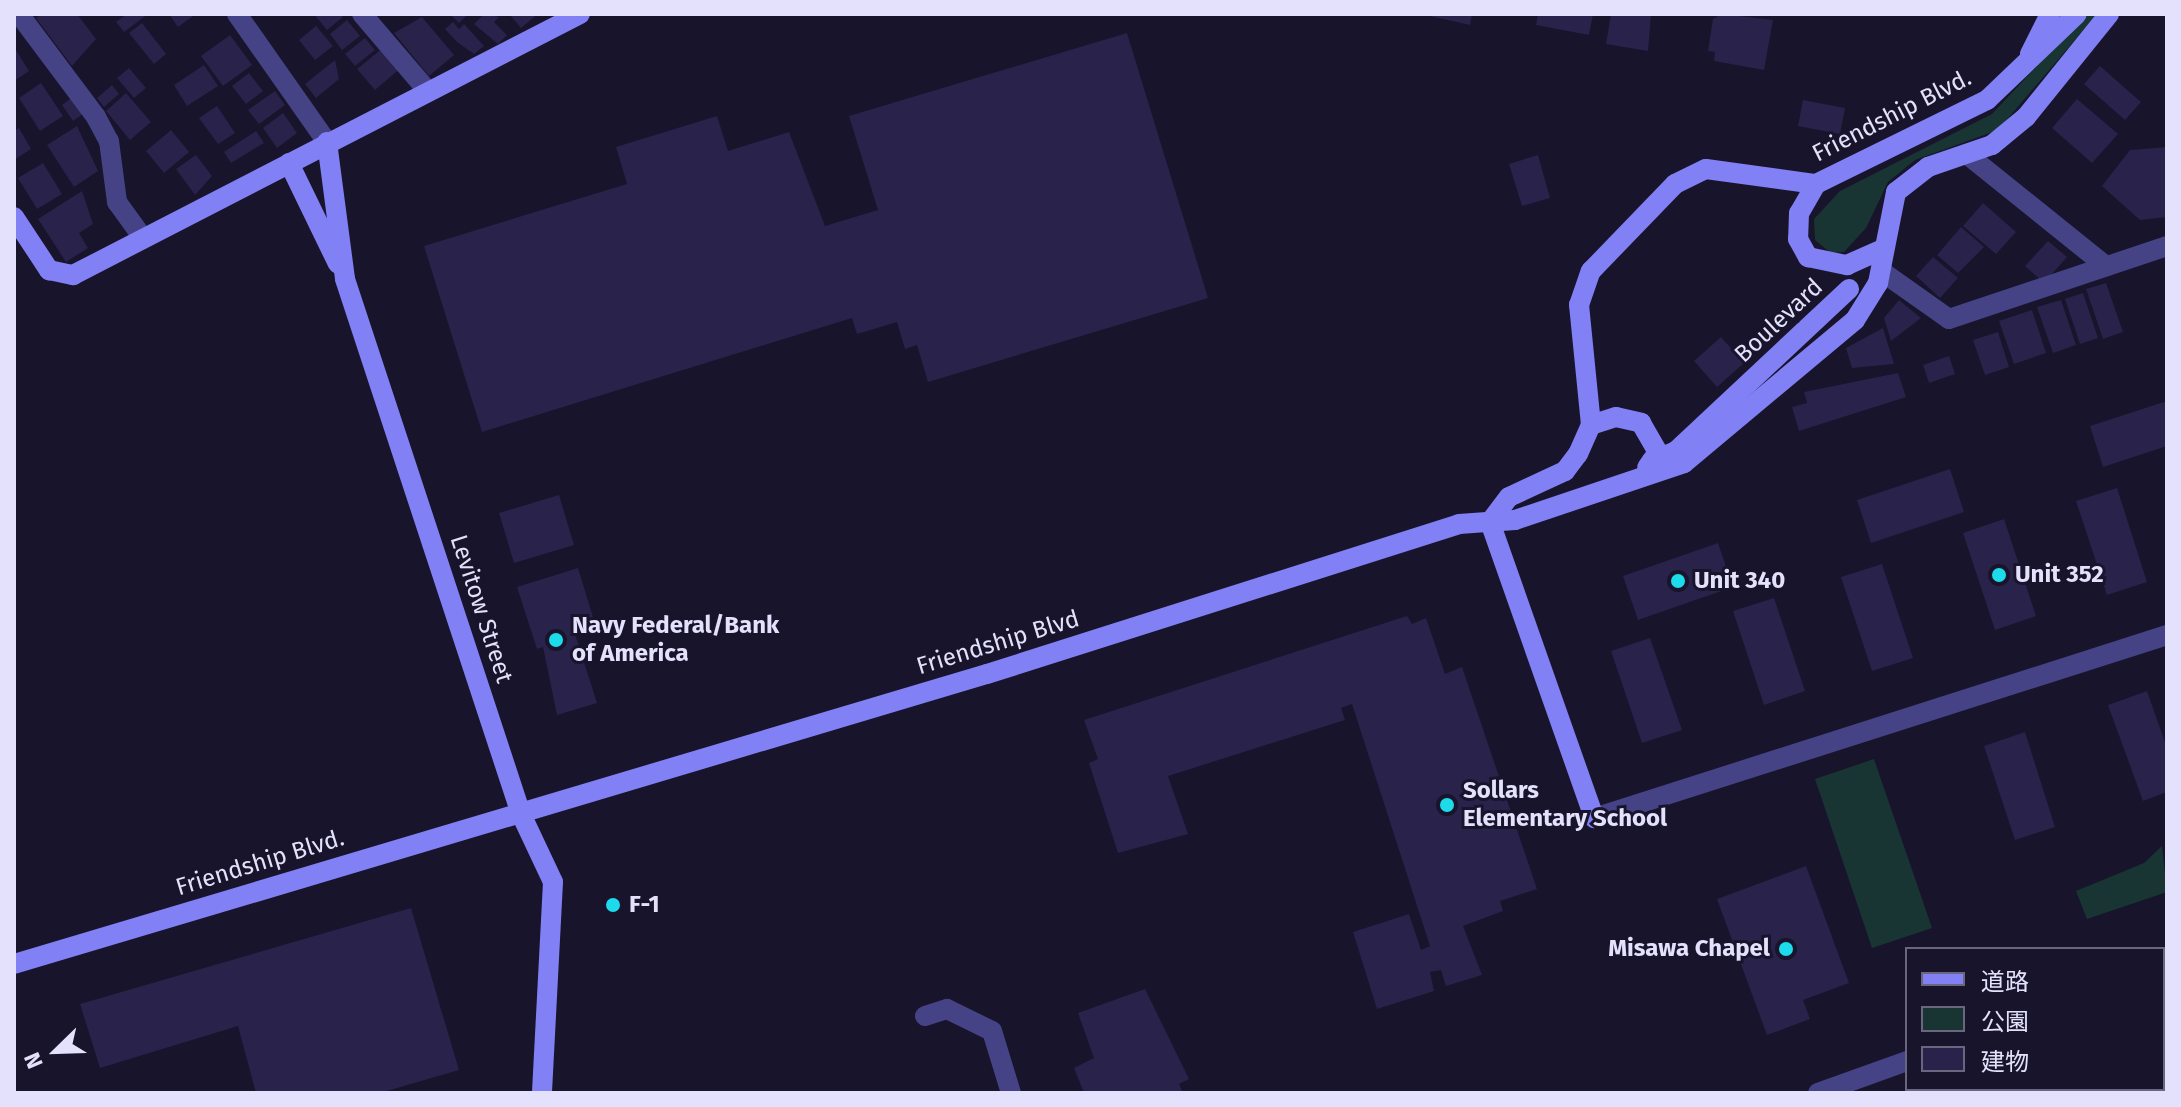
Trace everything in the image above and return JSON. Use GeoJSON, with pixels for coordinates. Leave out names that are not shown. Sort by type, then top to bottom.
{"type":"FeatureCollection","features":[{"type":"Feature","properties":{"kind":"street"},"geometry":{"type":"LineString","coordinates":[[19,14],[96,117],[109,141],[117,202],[143,238]]}},
{"type":"Feature","properties":{"kind":"street"},"geometry":{"type":"LineString","coordinates":[[237,14],[327,142]]}},
{"type":"Feature","properties":{"kind":"street"},"geometry":{"type":"LineString","coordinates":[[362,14],[427,90]]}},
{"type":"Feature","properties":{"kind":"street"},"geometry":{"type":"LineString","coordinates":[[14,217],[49,270],[63,277],[580,14]]}},
{"type":"Feature","properties":{"kind":"street","name":"Friendship Blvd."},"geometry":{"type":"LineString","coordinates":[[2023,68],[2050,14]]}},
{"type":"Feature","properties":{"kind":"street","name":"Friendship Blvd."},"geometry":{"type":"LineString","coordinates":[[1591,425],[1579,305],[1591,271],[1650,206],[1706,169],[1816,184],[1987,100],[2077,14]]}},
{"type":"Feature","properties":{"kind":"street"},"geometry":{"type":"LineString","coordinates":[[2109,14],[2026,117],[1969,156],[1928,167],[1896,192],[1881,271],[1949,319],[2167,246]]}},
{"type":"Feature","properties":{"kind":"street","name":"Levitow Street"},"geometry":{"type":"LineString","coordinates":[[327,142],[345,279],[521,814],[553,882],[542,1093]]}},
{"type":"Feature","properties":{"kind":"street"},"geometry":{"type":"LineString","coordinates":[[1969,156],[2106,266]]}},
{"type":"Feature","properties":{"kind":"street"},"geometry":{"type":"LineString","coordinates":[[289,163],[345,279]]}},
{"type":"Feature","properties":{"kind":"street"},"geometry":{"type":"LineString","coordinates":[[1816,184],[1799,213],[1798,239],[1808,257],[1847,265],[1883,249]]}},
{"type":"Feature","properties":{"kind":"street","name":"Friendship Blvd"},"geometry":{"type":"LineString","coordinates":[[521,814],[1459,524],[1490,522],[1684,463],[1726,432],[1855,320],[1881,271]]}},
{"type":"Feature","properties":{"kind":"street","name":"Boulevard"},"geometry":{"type":"LineString","coordinates":[[1651,462],[1676,451],[1849,289]]}},
{"type":"Feature","properties":{"kind":"street"},"geometry":{"type":"LineString","coordinates":[[1636,480],[1658,452],[1641,423],[1616,417],[1591,425],[1565,471],[1509,497],[1490,522],[1594,818],[2167,635]]}},
{"type":"Feature","properties":{"kind":"street","name":"Friendship Blvd."},"geometry":{"type":"LineString","coordinates":[[14,964],[521,814]]}},
{"type":"Feature","properties":{"kind":"street"},"geometry":{"type":"LineString","coordinates":[[925,1016],[947,1009],[992,1031],[1011,1093]]}},
{"type":"Feature","properties":{"kind":"street"},"geometry":{"type":"LineString","coordinates":[[1818,1093],[1905,1062]]}},
{"type":"Feature","properties":{"kind":"green space"},"geometry":{"type":"Polygon","coordinates":[[[2086,14],[2097,14],[1998,130],[1915,160],[1888,182],[1866,228],[1844,252],[1831,253],[1815,240],[1814,219],[1840,191],[1992,114],[2086,14]]]}},
{"type":"Feature","properties":{"kind":"green space"},"geometry":{"type":"Polygon","coordinates":[[[1874,759],[1932,928],[1872,948],[1815,779],[1874,759]]]}},
{"type":"Feature","properties":{"kind":"green space"},"geometry":{"type":"Polygon","coordinates":[[[2162,846],[2167,892],[2087,919],[2076,891],[2144,863],[2162,846]]]}},
{"type":"Feature","properties":{"kind":"building"},"geometry":{"type":"Polygon","coordinates":[[[42,14],[77,14],[96,39],[72,66],[36,18],[42,14]]]}},
{"type":"Feature","properties":{"kind":"building"},"geometry":{"type":"Polygon","coordinates":[[[127,14],[148,14],[124,32],[116,22],[127,14]]]}},
{"type":"Feature","properties":{"kind":"building"},"geometry":{"type":"Polygon","coordinates":[[[169,14],[196,14],[178,27],[169,14]]]}},
{"type":"Feature","properties":{"kind":"building"},"geometry":{"type":"Polygon","coordinates":[[[314,14],[340,14],[343,17],[327,30],[314,14]]]}},
{"type":"Feature","properties":{"kind":"building"},"geometry":{"type":"Polygon","coordinates":[[[450,14],[468,14],[459,23],[450,14]]]}},
{"type":"Feature","properties":{"kind":"building"},"geometry":{"type":"Polygon","coordinates":[[[484,14],[499,17],[494,22],[507,35],[498,44],[474,24],[484,14]]]}},
{"type":"Feature","properties":{"kind":"building"},"geometry":{"type":"Polygon","coordinates":[[[509,14],[538,14],[521,28],[509,14]]]}},
{"type":"Feature","properties":{"kind":"building"},"geometry":{"type":"Polygon","coordinates":[[[1421,14],[1472,14],[1470,25],[1421,14]]]}},
{"type":"Feature","properties":{"kind":"building"},"geometry":{"type":"Polygon","coordinates":[[[1538,14],[1593,14],[1589,35],[1536,25],[1538,14]]]}},
{"type":"Feature","properties":{"kind":"building"},"geometry":{"type":"Polygon","coordinates":[[[1611,14],[1651,14],[1648,51],[1606,44],[1611,14]]]}},
{"type":"Feature","properties":{"kind":"building"},"geometry":{"type":"Polygon","coordinates":[[[1722,14],[1773,20],[1764,70],[1714,61],[1715,52],[1708,51],[1713,19],[1722,14]]]}},
{"type":"Feature","properties":{"kind":"building"},"geometry":{"type":"Polygon","coordinates":[[[422,17],[454,55],[429,76],[394,33],[422,17]]]}},
{"type":"Feature","properties":{"kind":"building"},"geometry":{"type":"Polygon","coordinates":[[[347,20],[360,36],[342,50],[330,34],[347,20]]]}},
{"type":"Feature","properties":{"kind":"building"},"geometry":{"type":"Polygon","coordinates":[[[453,22],[459,29],[464,24],[484,46],[474,54],[457,42],[445,29],[453,22]]]}},
{"type":"Feature","properties":{"kind":"building"},"geometry":{"type":"Polygon","coordinates":[[[142,23],[166,54],[154,64],[129,33],[142,23]]]}},
{"type":"Feature","properties":{"kind":"building"},"geometry":{"type":"Polygon","coordinates":[[[316,26],[333,46],[315,60],[299,40],[316,26]]]}},
{"type":"Feature","properties":{"kind":"building"},"geometry":{"type":"Polygon","coordinates":[[[1127,33],[1208,298],[928,382],[917,345],[905,349],[897,322],[857,334],[852,318],[482,432],[424,246],[627,184],[616,147],[717,116],[728,151],[789,132],[825,226],[878,210],[849,116],[1127,33]]]}},
{"type":"Feature","properties":{"kind":"building"},"geometry":{"type":"Polygon","coordinates":[[[230,35],[252,65],[223,86],[201,56],[230,35]]]}},
{"type":"Feature","properties":{"kind":"building"},"geometry":{"type":"Polygon","coordinates":[[[365,38],[375,50],[355,66],[345,54],[365,38]]]}},
{"type":"Feature","properties":{"kind":"building"},"geometry":{"type":"Polygon","coordinates":[[[14,47],[29,71],[14,81],[14,47]]]}},
{"type":"Feature","properties":{"kind":"building"},"geometry":{"type":"Polygon","coordinates":[[[384,47],[402,67],[375,90],[357,69],[384,47]]]}},
{"type":"Feature","properties":{"kind":"building"},"geometry":{"type":"Polygon","coordinates":[[[335,60],[339,79],[316,98],[305,84],[335,60]]]}},
{"type":"Feature","properties":{"kind":"building"},"geometry":{"type":"Polygon","coordinates":[[[204,65],[218,86],[187,106],[174,85],[204,65]]]}},
{"type":"Feature","properties":{"kind":"building"},"geometry":{"type":"Polygon","coordinates":[[[2100,66],[2141,102],[2125,120],[2084,84],[2100,66]]]}},
{"type":"Feature","properties":{"kind":"building"},"geometry":{"type":"Polygon","coordinates":[[[129,68],[146,88],[134,98],[117,78],[129,68]]]}},
{"type":"Feature","properties":{"kind":"building"},"geometry":{"type":"Polygon","coordinates":[[[249,73],[263,91],[246,104],[232,86],[249,73]]]}},
{"type":"Feature","properties":{"kind":"building"},"geometry":{"type":"Polygon","coordinates":[[[41,83],[63,116],[40,131],[19,98],[41,83]]]}},
{"type":"Feature","properties":{"kind":"building"},"geometry":{"type":"Polygon","coordinates":[[[112,85],[119,94],[104,107],[97,98],[112,85]]]}},
{"type":"Feature","properties":{"kind":"building"},"geometry":{"type":"Polygon","coordinates":[[[275,91],[285,105],[259,124],[248,110],[275,91]]]}},
{"type":"Feature","properties":{"kind":"building"},"geometry":{"type":"Polygon","coordinates":[[[126,93],[151,122],[130,140],[106,111],[126,93]]]}},
{"type":"Feature","properties":{"kind":"building"},"geometry":{"type":"Polygon","coordinates":[[[74,96],[86,112],[73,121],[62,105],[74,96]]]}},
{"type":"Feature","properties":{"kind":"building"},"geometry":{"type":"Polygon","coordinates":[[[2077,99],[2118,134],[2092,163],[2052,128],[2077,99]]]}},
{"type":"Feature","properties":{"kind":"building"},"geometry":{"type":"Polygon","coordinates":[[[1803,100],[1845,108],[1840,134],[1798,126],[1803,100]]]}},
{"type":"Feature","properties":{"kind":"building"},"geometry":{"type":"Polygon","coordinates":[[[217,106],[235,133],[218,144],[199,118],[217,106]]]}},
{"type":"Feature","properties":{"kind":"building"},"geometry":{"type":"Polygon","coordinates":[[[283,113],[297,133],[277,148],[263,128],[283,113]]]}},
{"type":"Feature","properties":{"kind":"building"},"geometry":{"type":"Polygon","coordinates":[[[77,126],[98,171],[74,187],[47,145],[77,126]]]}},
{"type":"Feature","properties":{"kind":"building"},"geometry":{"type":"Polygon","coordinates":[[[19,128],[31,149],[14,160],[14,131],[19,128]]]}},
{"type":"Feature","properties":{"kind":"building"},"geometry":{"type":"Polygon","coordinates":[[[171,130],[189,152],[164,173],[146,151],[171,130]]]}},
{"type":"Feature","properties":{"kind":"building"},"geometry":{"type":"Polygon","coordinates":[[[256,131],[264,143],[231,163],[224,152],[256,131]]]}},
{"type":"Feature","properties":{"kind":"building"},"geometry":{"type":"Polygon","coordinates":[[[2167,147],[2167,217],[2140,220],[2102,186],[2130,150],[2167,147]]]}},
{"type":"Feature","properties":{"kind":"building"},"geometry":{"type":"Polygon","coordinates":[[[196,155],[212,176],[195,195],[176,169],[196,155]]]}},
{"type":"Feature","properties":{"kind":"building"},"geometry":{"type":"Polygon","coordinates":[[[1538,155],[1550,198],[1522,206],[1509,164],[1538,155]]]}},
{"type":"Feature","properties":{"kind":"building"},"geometry":{"type":"Polygon","coordinates":[[[43,163],[62,194],[37,209],[18,178],[43,163]]]}},
{"type":"Feature","properties":{"kind":"building"},"geometry":{"type":"Polygon","coordinates":[[[82,191],[93,224],[79,233],[88,248],[66,262],[38,219],[82,191]]]}},
{"type":"Feature","properties":{"kind":"building"},"geometry":{"type":"Polygon","coordinates":[[[1983,203],[2016,232],[1996,254],[1963,226],[1983,203]]]}},
{"type":"Feature","properties":{"kind":"building"},"geometry":{"type":"Polygon","coordinates":[[[1961,227],[1984,247],[1958,273],[1937,255],[1961,227]]]}},
{"type":"Feature","properties":{"kind":"building"},"geometry":{"type":"Polygon","coordinates":[[[2048,241],[2067,257],[2044,283],[2025,266],[2048,241]]]}},
{"type":"Feature","properties":{"kind":"building"},"geometry":{"type":"Polygon","coordinates":[[[1933,257],[1958,278],[1940,298],[1916,276],[1933,257]]]}},
{"type":"Feature","properties":{"kind":"building"},"geometry":{"type":"Polygon","coordinates":[[[2106,283],[2123,332],[2103,339],[2086,289],[2106,283]]]}},
{"type":"Feature","properties":{"kind":"building"},"geometry":{"type":"Polygon","coordinates":[[[2083,293],[2098,338],[2080,344],[2065,299],[2083,293]]]}},
{"type":"Feature","properties":{"kind":"building"},"geometry":{"type":"Polygon","coordinates":[[[1899,300],[1921,318],[1891,341],[1884,318],[1899,300]]]}},
{"type":"Feature","properties":{"kind":"building"},"geometry":{"type":"Polygon","coordinates":[[[2061,300],[2076,345],[2053,353],[2037,307],[2061,300]]]}},
{"type":"Feature","properties":{"kind":"building"},"geometry":{"type":"Polygon","coordinates":[[[2032,310],[2046,353],[2014,364],[1999,321],[2032,310]]]}},
{"type":"Feature","properties":{"kind":"building"},"geometry":{"type":"Polygon","coordinates":[[[1883,328],[1894,364],[1852,368],[1846,348],[1883,328]]]}},
{"type":"Feature","properties":{"kind":"building"},"geometry":{"type":"Polygon","coordinates":[[[1998,332],[2009,367],[1985,375],[1973,340],[1998,332]]]}},
{"type":"Feature","properties":{"kind":"building"},"geometry":{"type":"Polygon","coordinates":[[[1721,337],[1744,363],[1717,387],[1694,361],[1721,337]]]}},
{"type":"Feature","properties":{"kind":"building"},"geometry":{"type":"Polygon","coordinates":[[[1949,356],[1955,374],[1929,383],[1923,365],[1949,356]]]}},
{"type":"Feature","properties":{"kind":"building"},"geometry":{"type":"Polygon","coordinates":[[[1898,373],[1906,397],[1799,431],[1792,407],[1807,403],[1804,392],[1898,373]]]}},
{"type":"Feature","properties":{"kind":"building"},"geometry":{"type":"Polygon","coordinates":[[[2167,401],[2167,446],[2103,467],[2090,426],[2167,401]]]}},
{"type":"Feature","properties":{"kind":"building"},"geometry":{"type":"Polygon","coordinates":[[[1950,469],[1964,512],[1871,543],[1857,500],[1950,469]]]}},
{"type":"Feature","properties":{"kind":"building"},"geometry":{"type":"Polygon","coordinates":[[[2117,488],[2147,582],[2107,595],[2076,501],[2117,488]]]}},
{"type":"Feature","properties":{"kind":"building"},"geometry":{"type":"Polygon","coordinates":[[[559,495],[574,545],[514,563],[499,513],[559,495]]]}},
{"type":"Feature","properties":{"kind":"building","name":"Unit 352"},"geometry":{"type":"Polygon","coordinates":[[[2004,519],[2036,616],[1995,630],[1963,533],[2004,519]]]}},
{"type":"Feature","properties":{"kind":"building","name":"Unit 340"},"geometry":{"type":"Polygon","coordinates":[[[1718,543],[1733,587],[1638,620],[1623,576],[1718,543]]]}},
{"type":"Feature","properties":{"kind":"building"},"geometry":{"type":"Polygon","coordinates":[[[1882,564],[1913,658],[1872,671],[1841,577],[1882,564]]]}},
{"type":"Feature","properties":{"kind":"building","name":"Navy Federal/Bank of America"},"geometry":{"type":"Polygon","coordinates":[[[578,568],[596,627],[575,634],[597,703],[557,715],[543,647],[537,649],[517,587],[578,568]]]}},
{"type":"Feature","properties":{"kind":"building"},"geometry":{"type":"Polygon","coordinates":[[[1774,598],[1805,691],[1764,705],[1733,611],[1774,598]]]}},
{"type":"Feature","properties":{"kind":"building","name":"Sollars Elementary School"},"geometry":{"type":"Polygon","coordinates":[[[1407,616],[1412,624],[1426,618],[1445,674],[1462,667],[1537,889],[1500,901],[1503,911],[1463,926],[1482,975],[1446,986],[1441,970],[1430,972],[1434,991],[1377,1009],[1353,932],[1409,914],[1421,950],[1430,946],[1352,704],[1341,708],[1345,720],[1168,776],[1188,834],[1118,853],[1089,763],[1098,759],[1084,720],[1407,616]]]}},
{"type":"Feature","properties":{"kind":"building"},"geometry":{"type":"Polygon","coordinates":[[[1650,638],[1682,730],[1642,743],[1611,651],[1650,638]]]}},
{"type":"Feature","properties":{"kind":"building"},"geometry":{"type":"Polygon","coordinates":[[[2147,691],[2167,748],[2167,792],[2143,801],[2108,705],[2147,691]]]}},
{"type":"Feature","properties":{"kind":"building"},"geometry":{"type":"Polygon","coordinates":[[[2025,732],[2055,827],[2015,840],[1984,746],[2025,732]]]}},
{"type":"Feature","properties":{"kind":"building","name":"Misawa Chapel"},"geometry":{"type":"Polygon","coordinates":[[[1806,866],[1849,983],[1803,1000],[1810,1019],[1767,1035],[1717,899],[1806,866]]]}},
{"type":"Feature","properties":{"kind":"building"},"geometry":{"type":"Polygon","coordinates":[[[411,908],[459,1070],[380,1093],[256,1093],[238,1026],[100,1068],[80,1004],[411,908]]]}},
{"type":"Feature","properties":{"kind":"building"},"geometry":{"type":"Polygon","coordinates":[[[1145,989],[1189,1079],[1179,1084],[1183,1093],[1084,1093],[1074,1068],[1094,1058],[1078,1013],[1145,989]]]}},
{"type":"Feature","properties":{"kind":"building"},"geometry":{"type":"Polygon","coordinates":[[[2144,1091],[2147,1093],[2103,1093],[2144,1091]]]}},
{"type":"Feature","properties":{"kind":"place","name":"Unit 352"},"geometry":{"type":"Point","coordinates":[1999,575]}},
{"type":"Feature","properties":{"kind":"place","name":"Unit 340"},"geometry":{"type":"Point","coordinates":[1678,581]}},
{"type":"Feature","properties":{"kind":"place","name":"Navy Federal/Bank of America"},"geometry":{"type":"Point","coordinates":[556,640]}},
{"type":"Feature","properties":{"kind":"place","name":"Sollars Elementary School"},"geometry":{"type":"Point","coordinates":[1447,805]}},
{"type":"Feature","properties":{"kind":"place","name":"F-1"},"geometry":{"type":"Point","coordinates":[613,905]}},
{"type":"Feature","properties":{"kind":"place","name":"Misawa Chapel"},"geometry":{"type":"Point","coordinates":[1786,949]}}]}
